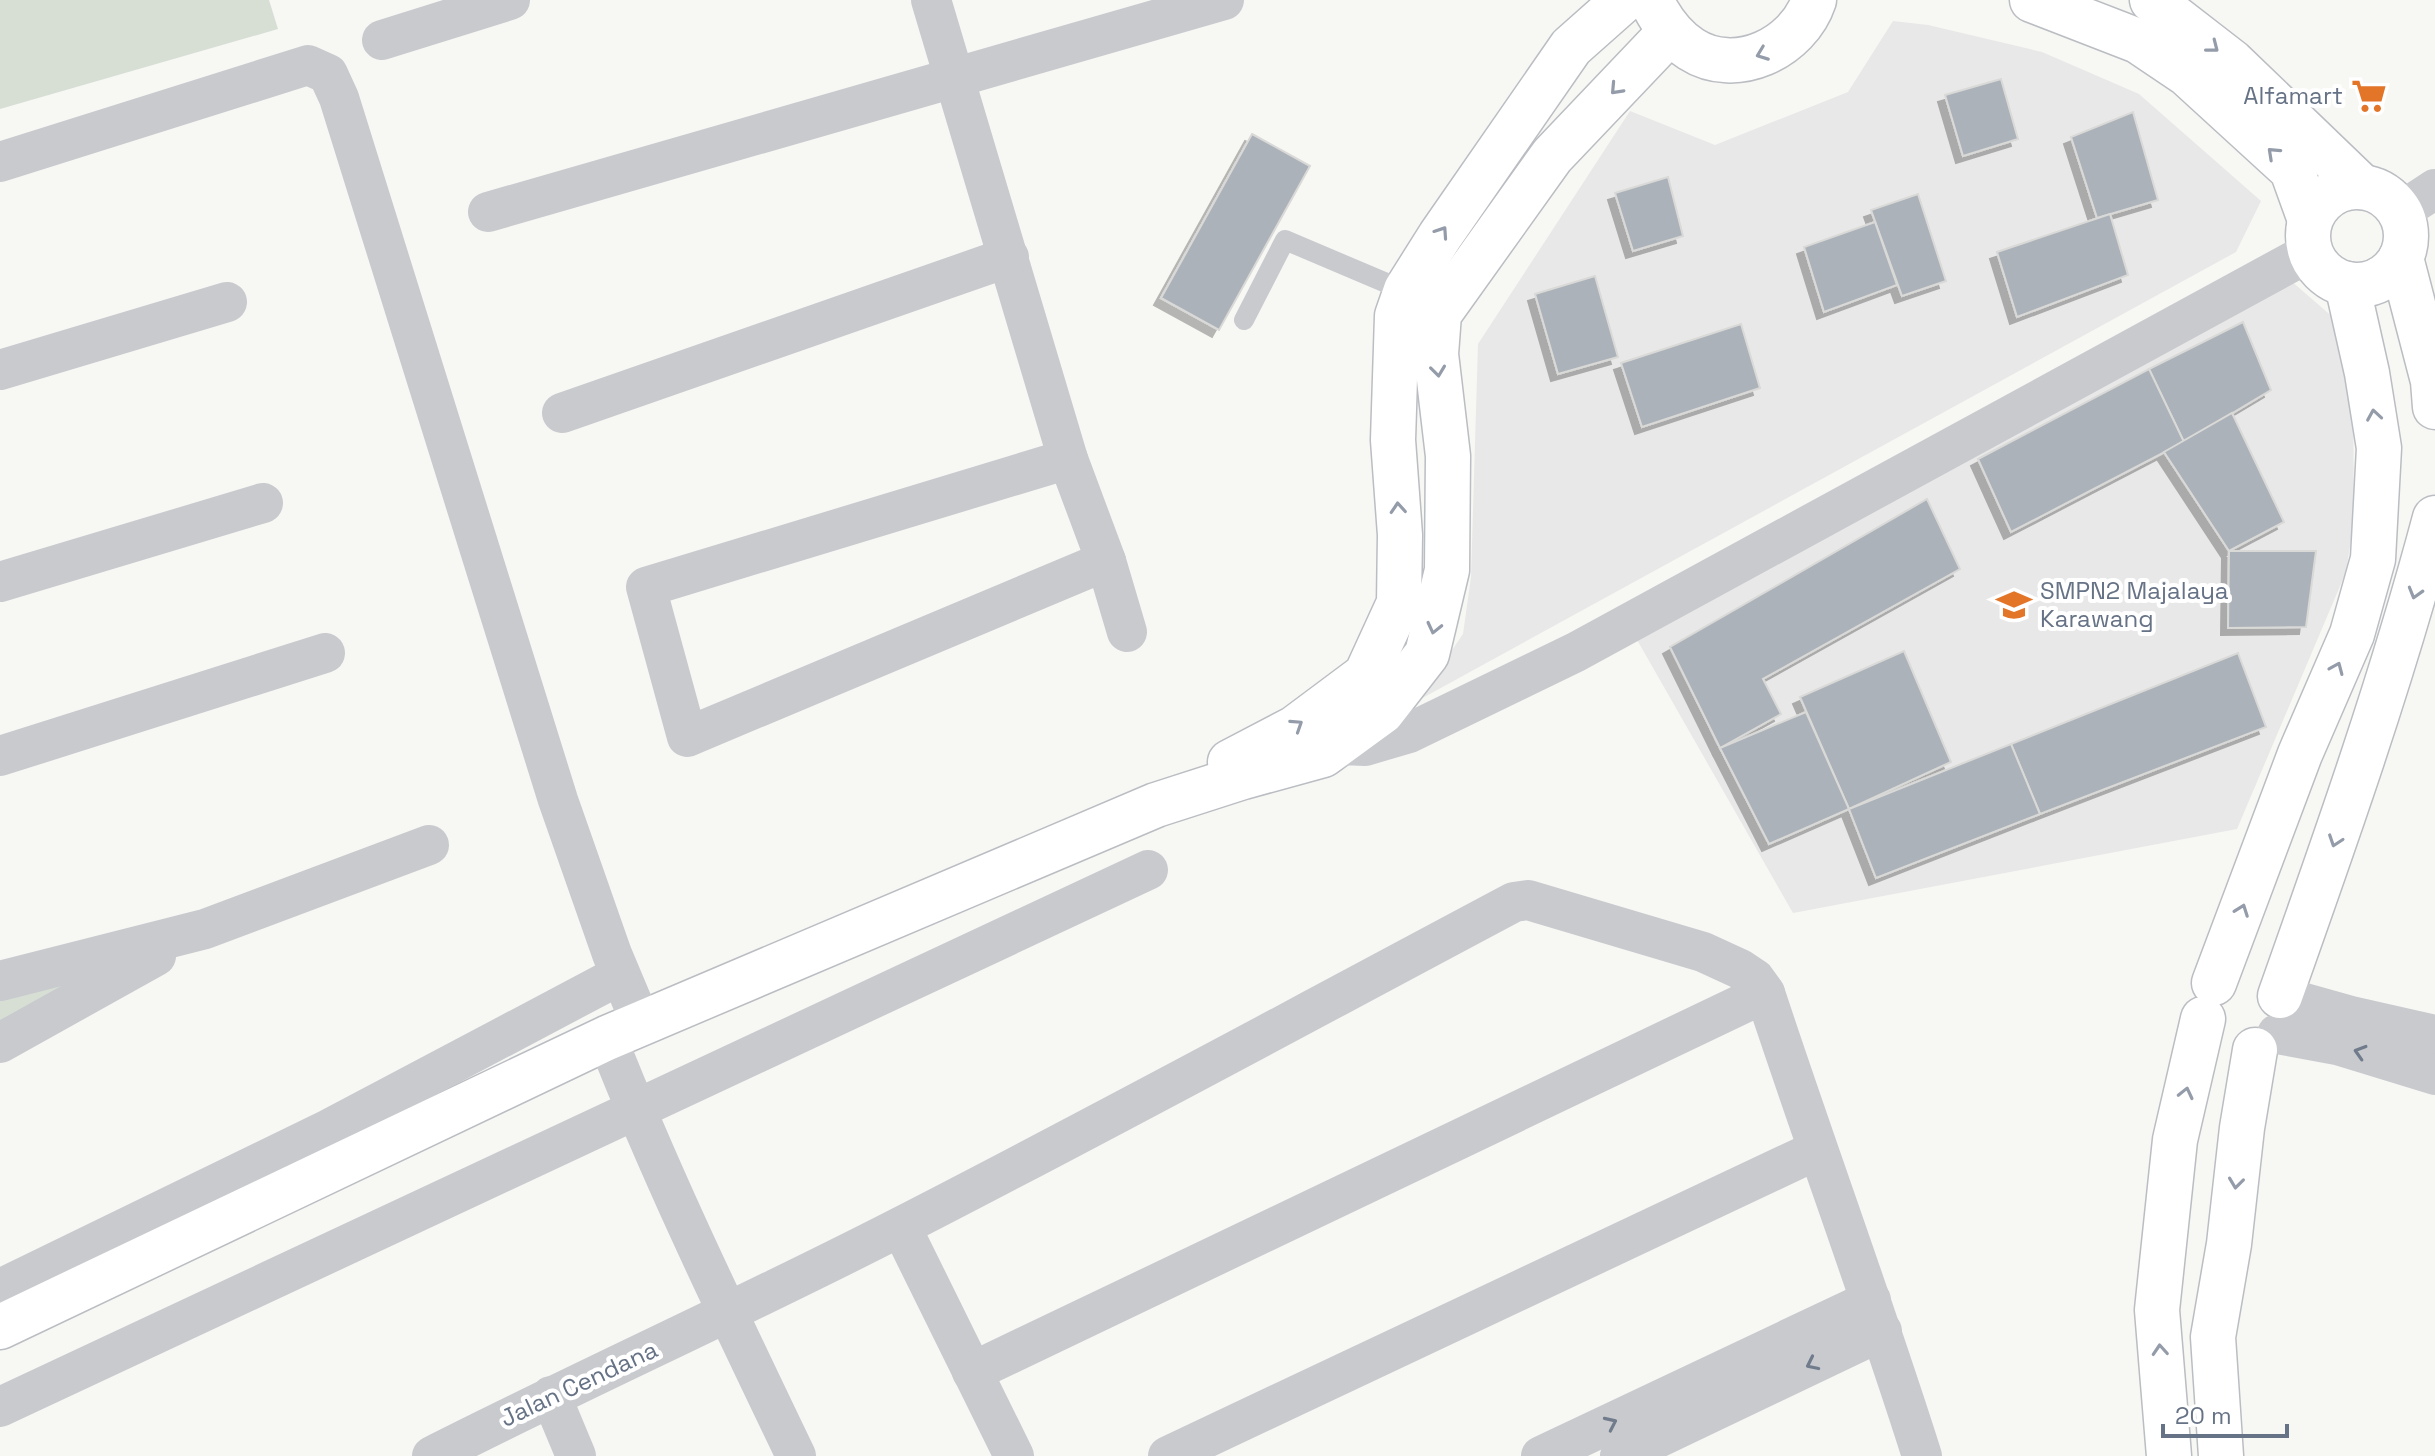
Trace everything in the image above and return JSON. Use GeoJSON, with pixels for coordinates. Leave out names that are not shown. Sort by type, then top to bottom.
{"type":"FeatureCollection","features":[{"type":"Feature","properties":{"kind":"street"},"geometry":{"type":"LineString","coordinates":[[382,40],[510,0]]}},
{"type":"Feature","properties":{"kind":"street"},"geometry":{"type":"LineString","coordinates":[[931,0],[1068,459],[1106,561],[1127,632]]}},
{"type":"Feature","properties":{"kind":"street"},"geometry":{"type":"LineString","coordinates":[[488,212],[1224,0]]}},
{"type":"Feature","properties":{"kind":"street"},"geometry":{"type":"LineString","coordinates":[[1323,755],[1382,712],[1427,654],[1447,570],[1448,456],[1436,354],[1422,302],[1440,236],[1571,47],[1624,0]]}},
{"type":"Feature","properties":{"kind":"street"},"geometry":{"type":"LineString","coordinates":[[1156,805],[1295,728],[1366,675],[1399,603],[1400,535],[1393,440],[1397,316],[1422,302],[1552,156],[1661,16],[1692,50],[1720,59],[1749,59],[1777,48],[1799,29],[1814,0]]}},
{"type":"Feature","properties":{"kind":"street"},"geometry":{"type":"LineString","coordinates":[[0,1327],[624,1031],[1156,805],[1323,755],[1343,745],[1365,746],[1409,733],[1576,652],[2310,236],[2319,205],[2331,194],[2346,188],[2362,187],[2377,191],[2390,200],[2418,200],[2405,227],[2406,243],[2401,258],[2379,280],[2363,285],[2347,284],[2331,278],[2318,267],[2310,236],[2292,170],[2187,74],[2138,41],[2032,0]]}},
{"type":"Feature","properties":{"kind":"street"},"geometry":{"type":"LineString","coordinates":[[2152,0],[2232,62],[2362,187]]}},
{"type":"Feature","properties":{"kind":"street"},"geometry":{"type":"LineString","coordinates":[[0,162],[308,65],[328,74],[339,98],[558,800],[620,975],[624,1031],[636,1111],[796,1456]]}},
{"type":"Feature","properties":{"kind":"street"},"geometry":{"type":"LineString","coordinates":[[562,413],[1009,257]]}},
{"type":"Feature","properties":{"kind":"street"},"geometry":{"type":"LineString","coordinates":[[2401,258],[2433,381],[2435,407]]}},
{"type":"Feature","properties":{"kind":"street"},"geometry":{"type":"LineString","coordinates":[[2169,1456],[2157,1310],[2175,1140],[2208,1001],[2300,754],[2352,634],[2373,559],[2379,448],[2367,373],[2347,284]]}},
{"type":"Feature","properties":{"kind":"street"},"geometry":{"type":"LineString","coordinates":[[0,370],[227,302]]}},
{"type":"Feature","properties":{"kind":"street"},"geometry":{"type":"LineString","coordinates":[[1068,459],[646,587],[687,737],[1106,561]]}},
{"type":"Feature","properties":{"kind":"street"},"geometry":{"type":"LineString","coordinates":[[0,582],[263,503]]}},
{"type":"Feature","properties":{"kind":"street"},"geometry":{"type":"LineString","coordinates":[[2221,1456],[2213,1337],[2229,1244],[2242,1128],[2271,1027],[2370,740],[2435,518]]}},
{"type":"Feature","properties":{"kind":"street"},"geometry":{"type":"LineString","coordinates":[[0,756],[325,653]]}},
{"type":"Feature","properties":{"kind":"street"},"geometry":{"type":"LineString","coordinates":[[0,981],[205,929],[429,845]]}},
{"type":"Feature","properties":{"kind":"street"},"geometry":{"type":"LineString","coordinates":[[0,1407],[1148,870]]}},
{"type":"Feature","properties":{"kind":"street","name":"Jalan Cendana"},"geometry":{"type":"LineString","coordinates":[[432,1456],[901,1227],[1514,902],[1539,902],[1703,952],[1740,969],[1755,979],[1765,993]]}},
{"type":"Feature","properties":{"kind":"street"},"geometry":{"type":"LineString","coordinates":[[0,1043],[205,929]]}},
{"type":"Feature","properties":{"kind":"street"},"geometry":{"type":"LineString","coordinates":[[2271,1027],[2273,985],[2263,977],[2250,973],[2237,972],[2225,976],[2208,1001],[2208,1033],[2229,1050],[2242,1052],[2271,1027],[2351,1016],[2435,1035]]}},
{"type":"Feature","properties":{"kind":"street"},"geometry":{"type":"LineString","coordinates":[[0,1289],[329,1129],[620,975]]}},
{"type":"Feature","properties":{"kind":"street"},"geometry":{"type":"LineString","coordinates":[[972,1372],[1765,993],[1817,1150],[1877,1315],[1922,1456]]}},
{"type":"Feature","properties":{"kind":"street"},"geometry":{"type":"LineString","coordinates":[[2271,1027],[2435,1075]]}},
{"type":"Feature","properties":{"kind":"street"},"geometry":{"type":"LineString","coordinates":[[1168,1456],[1817,1150]]}},
{"type":"Feature","properties":{"kind":"street"},"geometry":{"type":"LineString","coordinates":[[901,1227],[1014,1456]]}},
{"type":"Feature","properties":{"kind":"street"},"geometry":{"type":"LineString","coordinates":[[1541,1456],[1877,1315]]}},
{"type":"Feature","properties":{"kind":"street"},"geometry":{"type":"LineString","coordinates":[[1620,1456],[1877,1315]]}},
{"type":"Feature","properties":{"kind":"street"},"geometry":{"type":"LineString","coordinates":[[551,1396],[576,1456]]}},
{"type":"Feature","properties":{"kind":"lane"},"geometry":{"type":"LineString","coordinates":[[1244,320],[1285,240],[1422,302]]}},
{"type":"Feature","properties":{"kind":"shaded area"},"geometry":{"type":"Polygon","coordinates":[[[0,0],[269,0],[278,29],[0,109],[0,0]]]}},
{"type":"Feature","properties":{"kind":"shaded area"},"geometry":{"type":"Polygon","coordinates":[[[1893,21],[1928,25],[2042,52],[2139,94],[2261,201],[2236,252],[1417,701],[1463,634],[1471,577],[1478,344],[1630,111],[1715,145],[1848,92],[1893,21]]]}},
{"type":"Feature","properties":{"kind":"shaded area","name":"SMPN2 Majalaya Karawang"},"geometry":{"type":"Polygon","coordinates":[[[2290,280],[2335,319],[2353,384],[2354,520],[2346,572],[2237,829],[1793,913],[1636,638],[2290,280]]]}},
{"type":"Feature","properties":{"kind":"shaded area"},"geometry":{"type":"Polygon","coordinates":[[[97,966],[0,1022],[0,994],[97,966]]]}},
{"type":"Feature","properties":{"kind":"building"},"geometry":{"type":"Polygon","coordinates":[[[2001,79],[2018,139],[1963,156],[1945,95],[2001,79]]]}},
{"type":"Feature","properties":{"kind":"building"},"geometry":{"type":"Polygon","coordinates":[[[2133,112],[2158,200],[2097,218],[2071,137],[2133,112]]]}},
{"type":"Feature","properties":{"kind":"building"},"geometry":{"type":"Polygon","coordinates":[[[1252,134],[1310,166],[1219,330],[1161,298],[1252,134]]]}},
{"type":"Feature","properties":{"kind":"building"},"geometry":{"type":"Polygon","coordinates":[[[1668,177],[1683,236],[1633,251],[1615,193],[1668,177]]]}},
{"type":"Feature","properties":{"kind":"building"},"geometry":{"type":"Polygon","coordinates":[[[1918,194],[1946,281],[1902,296],[1871,210],[1918,194]]]}},
{"type":"Feature","properties":{"kind":"building"},"geometry":{"type":"Polygon","coordinates":[[[2110,214],[2128,275],[2017,317],[1997,252],[2110,214]]]}},
{"type":"Feature","properties":{"kind":"building"},"geometry":{"type":"Polygon","coordinates":[[[1875,222],[1897,285],[1824,312],[1804,247],[1875,222]]]}},
{"type":"Feature","properties":{"kind":"building"},"geometry":{"type":"Polygon","coordinates":[[[1595,276],[1618,357],[1558,374],[1535,294],[1595,276]]]}},
{"type":"Feature","properties":{"kind":"building"},"geometry":{"type":"Polygon","coordinates":[[[2243,322],[2271,390],[2184,442],[2149,369],[2243,322]]]}},
{"type":"Feature","properties":{"kind":"building"},"geometry":{"type":"Polygon","coordinates":[[[1741,324],[1760,388],[1642,427],[1621,363],[1741,324]]]}},
{"type":"Feature","properties":{"kind":"building"},"geometry":{"type":"Polygon","coordinates":[[[2149,369],[2184,442],[2011,532],[1978,459],[2149,369]]]}},
{"type":"Feature","properties":{"kind":"building"},"geometry":{"type":"Polygon","coordinates":[[[2232,413],[2284,522],[2229,551],[2164,452],[2232,413]]]}},
{"type":"Feature","properties":{"kind":"building"},"geometry":{"type":"Polygon","coordinates":[[[1927,499],[1960,569],[1763,679],[1781,714],[1720,748],[1670,647],[1927,499]]]}},
{"type":"Feature","properties":{"kind":"building"},"geometry":{"type":"Polygon","coordinates":[[[2229,551],[2316,551],[2306,627],[2228,628],[2229,551]]]}},
{"type":"Feature","properties":{"kind":"building"},"geometry":{"type":"Polygon","coordinates":[[[1904,651],[1951,762],[1849,809],[1800,697],[1904,651]]]}},
{"type":"Feature","properties":{"kind":"building"},"geometry":{"type":"Polygon","coordinates":[[[2238,653],[2266,727],[2040,814],[2011,744],[2238,653]]]}},
{"type":"Feature","properties":{"kind":"building"},"geometry":{"type":"Polygon","coordinates":[[[1806,712],[1849,809],[1769,844],[1720,748],[1806,712]]]}},
{"type":"Feature","properties":{"kind":"building"},"geometry":{"type":"Polygon","coordinates":[[[2011,744],[2040,814],[1876,878],[1849,809],[2011,744]]]}},
{"type":"Feature","properties":{"kind":"place","name":"Alfamart"},"geometry":{"type":"Point","coordinates":[2369,96]}},
{"type":"Feature","properties":{"kind":"place","name":"SMPN2 Majalaya Karawang"},"geometry":{"type":"Point","coordinates":[2014,605]}}]}
